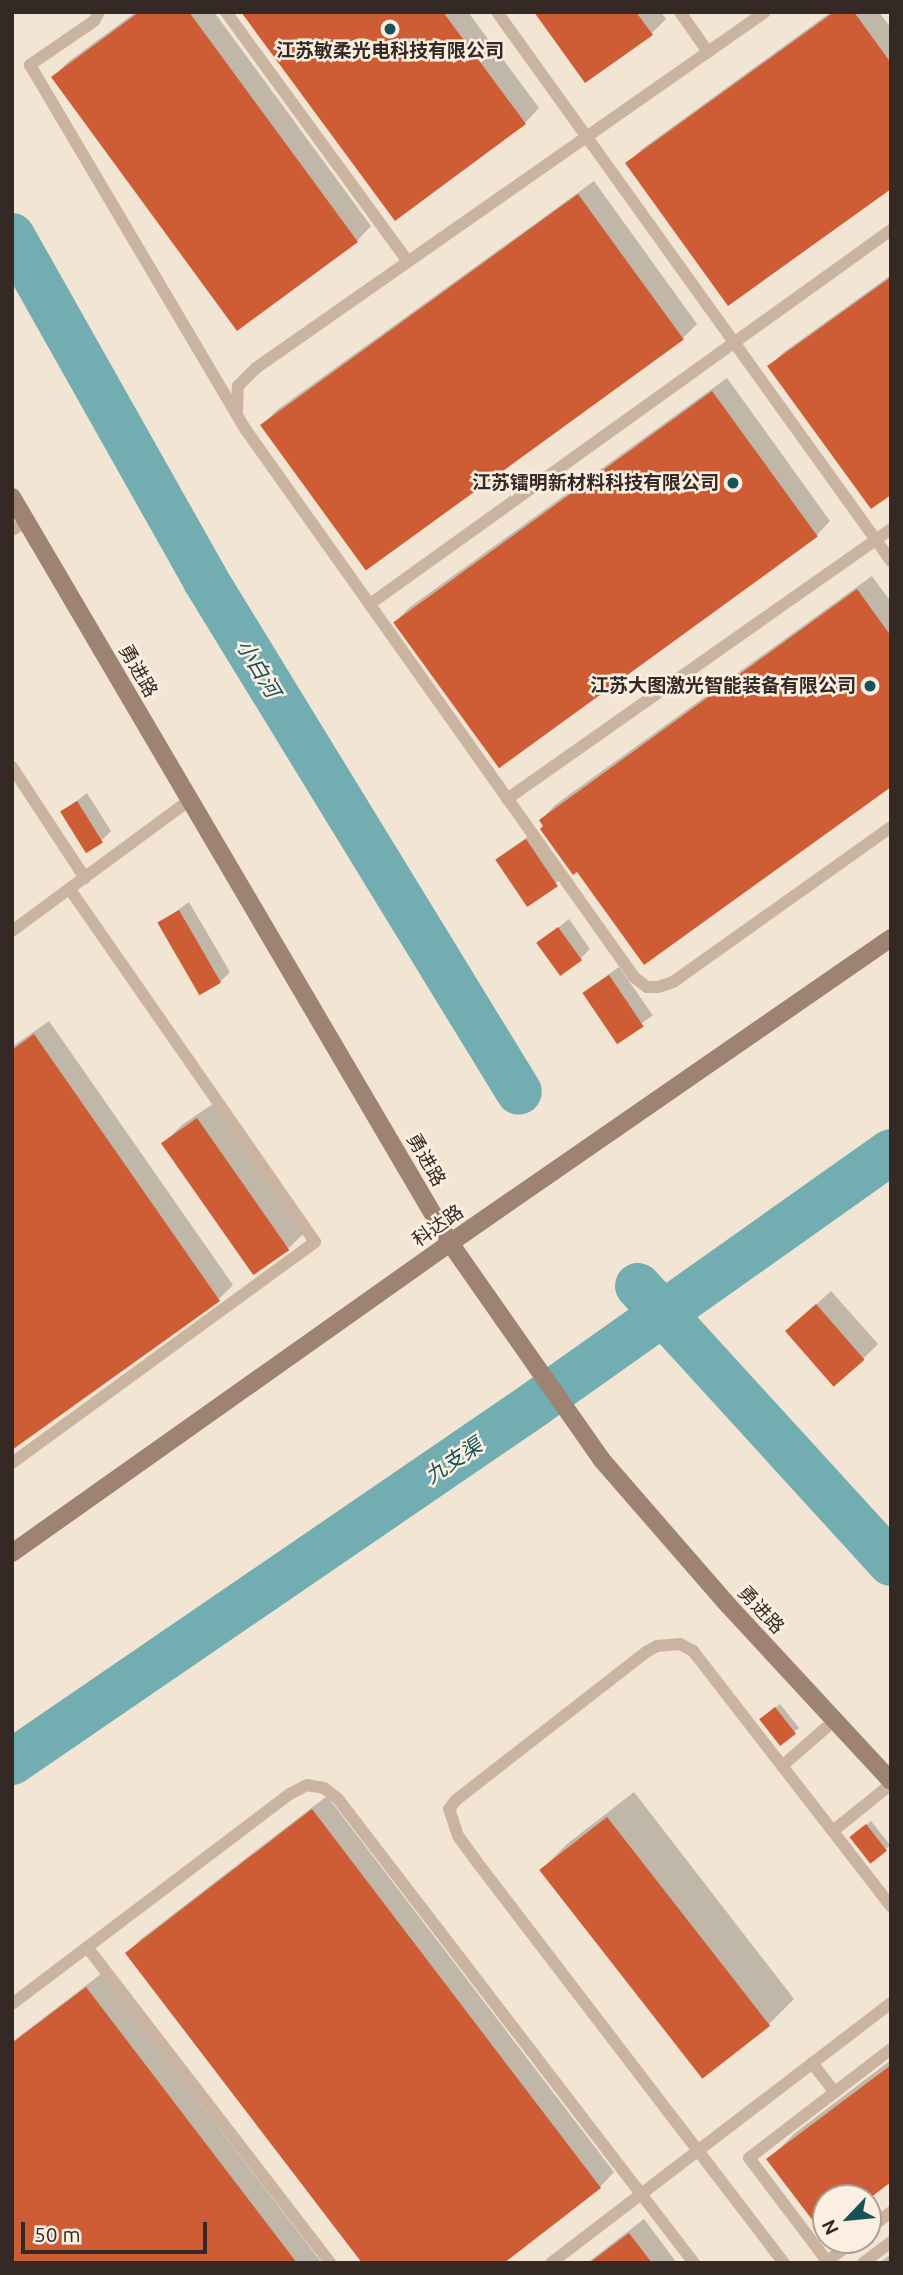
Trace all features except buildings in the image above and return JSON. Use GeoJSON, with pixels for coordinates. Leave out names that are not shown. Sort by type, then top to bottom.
{"type":"FeatureCollection","features":[{"type":"Feature","properties":{"kind":"street","name":"勇进路"},"geometry":{"type":"LineString","coordinates":[[12,497],[19,526],[190,800],[450,1242],[601,1459],[729,1605],[891,1782]]}},
{"type":"Feature","properties":{"kind":"street","name":"科达路"},"geometry":{"type":"LineString","coordinates":[[12,1553],[450,1242],[891,938]]}},
{"type":"Feature","properties":{"kind":"lane"},"geometry":{"type":"LineString","coordinates":[[99,12],[94,21],[30,65],[246,430],[634,977],[647,987],[673,982],[891,827]]}},
{"type":"Feature","properties":{"kind":"lane"},"geometry":{"type":"LineString","coordinates":[[226,12],[408,262]]}},
{"type":"Feature","properties":{"kind":"lane"},"geometry":{"type":"LineString","coordinates":[[497,12],[891,561]]}},
{"type":"Feature","properties":{"kind":"lane"},"geometry":{"type":"LineString","coordinates":[[680,12],[708,52]]}},
{"type":"Feature","properties":{"kind":"lane"},"geometry":{"type":"LineString","coordinates":[[237,412],[238,386],[256,368],[765,12]]}},
{"type":"Feature","properties":{"kind":"lane"},"geometry":{"type":"LineString","coordinates":[[370,604],[891,230]]}},
{"type":"Feature","properties":{"kind":"lane"},"geometry":{"type":"LineString","coordinates":[[508,799],[891,529]]}},
{"type":"Feature","properties":{"kind":"lane"},"geometry":{"type":"LineString","coordinates":[[12,767],[85,878]]}},
{"type":"Feature","properties":{"kind":"lane"},"geometry":{"type":"LineString","coordinates":[[12,931],[190,800]]}},
{"type":"Feature","properties":{"kind":"lane"},"geometry":{"type":"LineString","coordinates":[[12,1463],[316,1242],[70,889]]}},
{"type":"Feature","properties":{"kind":"lane"},"geometry":{"type":"LineString","coordinates":[[784,2263],[458,1836],[449,1809],[456,1800],[646,1653],[670,1643],[693,1651],[891,1906]]}},
{"type":"Feature","properties":{"kind":"lane"},"geometry":{"type":"LineString","coordinates":[[782,1766],[835,1720]]}},
{"type":"Feature","properties":{"kind":"lane"},"geometry":{"type":"LineString","coordinates":[[833,1831],[891,1782]]}},
{"type":"Feature","properties":{"kind":"lane"},"geometry":{"type":"LineString","coordinates":[[12,2004],[290,1794],[307,1785],[324,1788],[338,1799],[694,2263]]}},
{"type":"Feature","properties":{"kind":"lane"},"geometry":{"type":"LineString","coordinates":[[87,1947],[330,2263]]}},
{"type":"Feature","properties":{"kind":"lane"},"geometry":{"type":"LineString","coordinates":[[551,2263],[891,2003]]}},
{"type":"Feature","properties":{"kind":"lane"},"geometry":{"type":"LineString","coordinates":[[826,2262],[749,2158],[891,2049]]}},
{"type":"Feature","properties":{"kind":"lane"},"geometry":{"type":"LineString","coordinates":[[812,2063],[835,2092]]}},
{"type":"Feature","properties":{"kind":"lane"},"geometry":{"type":"LineString","coordinates":[[863,2263],[891,2242]]}},
{"type":"Feature","properties":{"kind":"waterway","name":"小白河"},"geometry":{"type":"LineString","coordinates":[[12,236],[205,579],[519,1092]]}},
{"type":"Feature","properties":{"kind":"waterway","name":"九支渠"},"geometry":{"type":"LineString","coordinates":[[12,1762],[535,1404],[891,1152]]}},
{"type":"Feature","properties":{"kind":"waterway"},"geometry":{"type":"LineString","coordinates":[[638,1286],[891,1563]]}},
{"type":"Feature","properties":{"kind":"place","name":"江苏敏柔光电科技有限公司"},"geometry":{"type":"Point","coordinates":[390,29]}},
{"type":"Feature","properties":{"kind":"place","name":"江苏镭明新材料科技有限公司"},"geometry":{"type":"Point","coordinates":[733,483]}},
{"type":"Feature","properties":{"kind":"place","name":"江苏大图激光智能装备有限公司"},"geometry":{"type":"Point","coordinates":[870,686]}}]}
